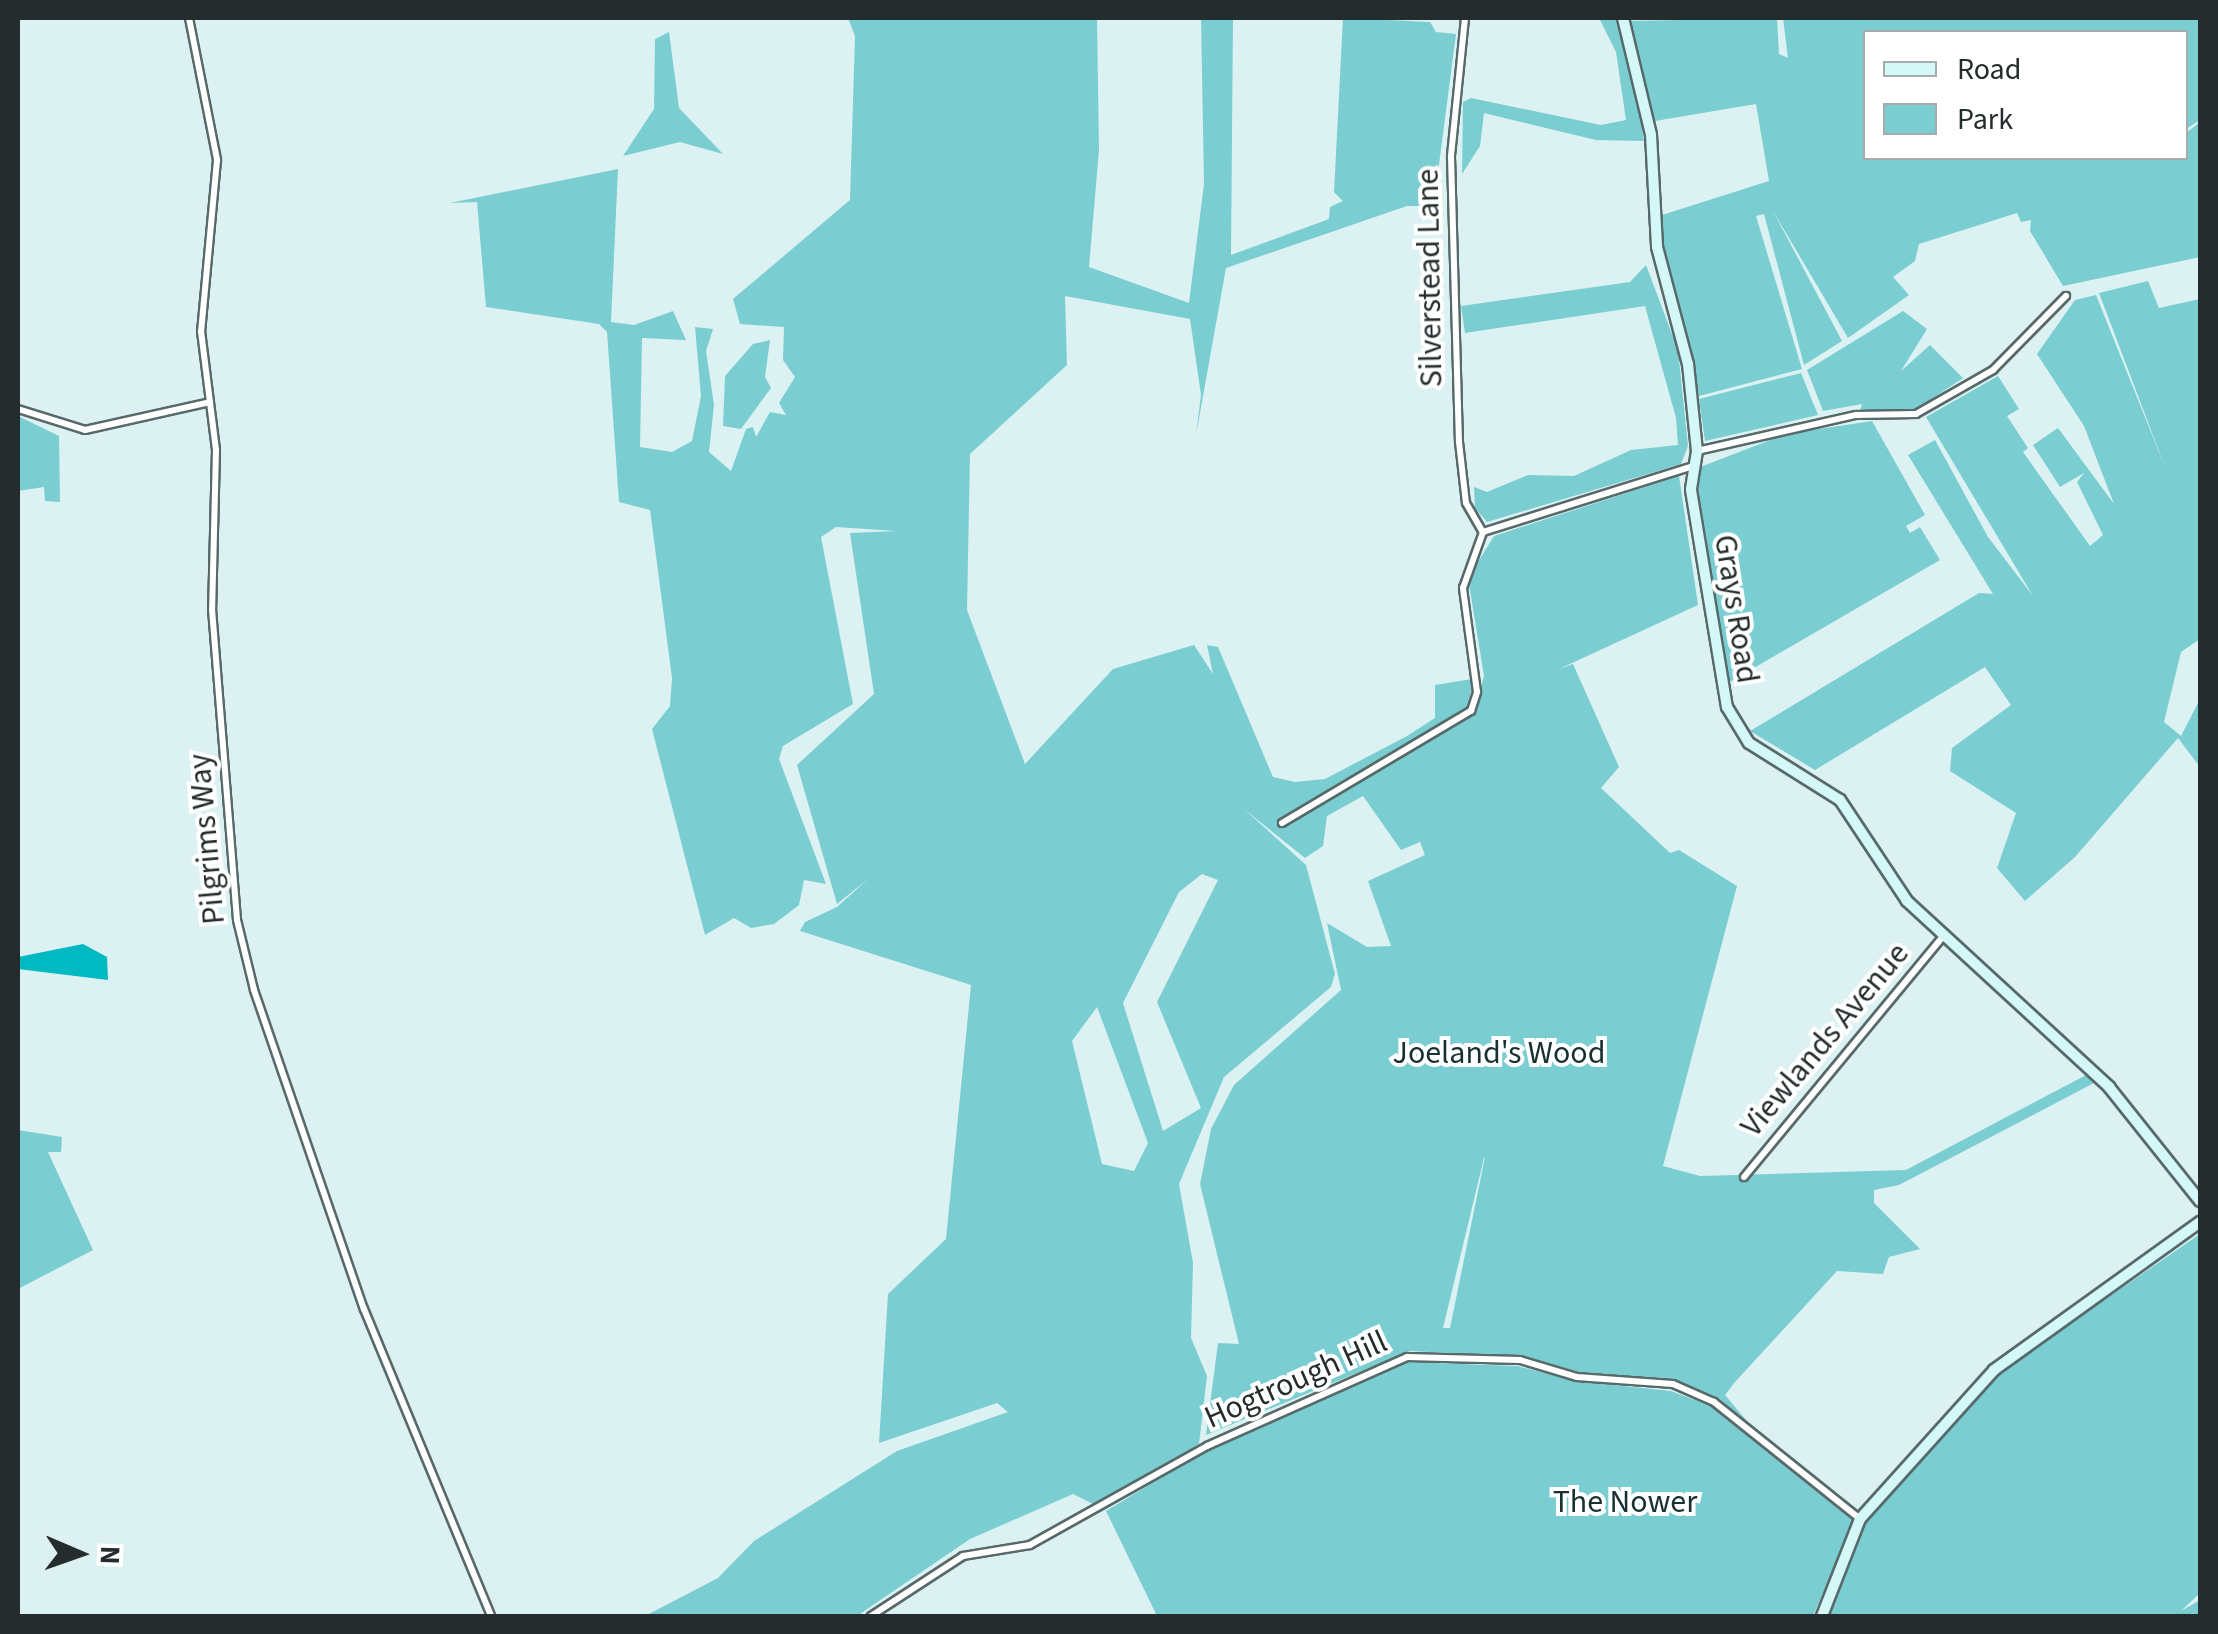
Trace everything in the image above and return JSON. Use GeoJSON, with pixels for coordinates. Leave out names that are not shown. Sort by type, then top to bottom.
{"type":"FeatureCollection","features":[{"type":"Feature","properties":{"kind":"street","name":"Pilgrims Way"},"geometry":{"type":"LineString","coordinates":[[189,18],[217,160],[202,312],[217,496],[214,644],[241,937],[364,1310],[491,1616]]}},
{"type":"Feature","properties":{"kind":"street","name":"Silverstead Lane"},"geometry":{"type":"LineString","coordinates":[[1465,18],[1451,157],[1458,422],[1466,504],[1483,532]]}},
{"type":"Feature","properties":{"kind":"street","name":"Grays Road"},"geometry":{"type":"LineString","coordinates":[[1623,18],[1642,80],[1656,247],[1688,364],[1697,451],[1690,468],[1703,592],[1728,707],[1749,744],[1840,800],[1907,901],[2118,1096],[2200,1201]]}},
{"type":"Feature","properties":{"kind":"street"},"geometry":{"type":"LineString","coordinates":[[1697,451],[1856,415],[1916,414],[1993,370],[2066,296]]}},
{"type":"Feature","properties":{"kind":"street"},"geometry":{"type":"LineString","coordinates":[[18,410],[85,430],[210,402]]}},
{"type":"Feature","properties":{"kind":"street"},"geometry":{"type":"LineString","coordinates":[[1282,824],[1471,711],[1477,692],[1463,588],[1483,532],[1690,468]]}},
{"type":"Feature","properties":{"kind":"street","name":"Viewlands Avenue"},"geometry":{"type":"LineString","coordinates":[[1744,1177],[1945,934]]}},
{"type":"Feature","properties":{"kind":"street"},"geometry":{"type":"LineString","coordinates":[[1822,1616],[1860,1519],[2017,1350],[2200,1222]]}},
{"type":"Feature","properties":{"kind":"street","name":"Hogtrough Hill"},"geometry":{"type":"LineString","coordinates":[[871,1616],[964,1556],[1030,1546],[1207,1446],[1408,1357],[1520,1360],[1577,1377],[1673,1384],[1714,1402],[1860,1519]]}},
{"type":"Feature","properties":{"kind":"green space","name":"Joeland's Wood"},"geometry":{"type":"Polygon","coordinates":[[[848,18],[1097,18],[1099,150],[1089,267],[1189,303],[1204,184],[1201,18],[1233,18],[1231,255],[1329,219],[1330,207],[1343,201],[1334,192],[1343,18],[1430,22],[1436,32],[1456,34],[1437,180],[1442,206],[1407,206],[1226,268],[1196,435],[1201,395],[1190,319],[1065,296],[1067,365],[970,454],[967,610],[1025,764],[1113,669],[1194,645],[1213,674],[1207,645],[1218,647],[1273,777],[1295,782],[1325,779],[1407,736],[1435,718],[1435,685],[1472,679],[1469,709],[1283,827],[1474,714],[1484,676],[1468,578],[1494,536],[1679,476],[1698,605],[1559,669],[1573,664],[1619,767],[1601,788],[1670,853],[1679,850],[1737,886],[1663,1166],[1700,1176],[1906,1170],[2088,1074],[2094,1083],[1899,1185],[1874,1190],[1874,1203],[1920,1249],[1889,1257],[1883,1274],[1837,1271],[1735,1382],[1725,1395],[1756,1432],[1719,1398],[1675,1381],[1580,1372],[1526,1357],[1410,1351],[1206,1435],[1218,1343],[1239,1344],[1200,1184],[1211,1129],[1234,1085],[1341,990],[1327,923],[1367,947],[1391,946],[1368,881],[1425,855],[1420,842],[1401,850],[1363,796],[1327,816],[1323,846],[1305,858],[1244,809],[1306,865],[1335,974],[1331,987],[1224,1077],[1179,1184],[1193,1263],[1191,1338],[1207,1376],[1199,1444],[1101,1508],[1073,1494],[970,1539],[857,1616],[645,1616],[718,1578],[754,1541],[897,1451],[1008,1412],[997,1403],[879,1443],[888,1294],[946,1239],[971,985],[800,931],[805,922],[837,907],[868,879],[837,904],[797,765],[874,694],[850,533],[896,531],[836,527],[821,537],[853,704],[783,746],[779,759],[826,884],[804,880],[799,905],[774,924],[751,928],[734,918],[705,935],[652,729],[670,706],[672,678],[650,510],[619,502],[607,332],[599,324],[486,307],[477,202],[450,203],[618,169],[611,322],[634,325],[673,311],[686,340],[642,338],[640,447],[672,452],[692,441],[701,396],[695,327],[713,329],[706,351],[714,405],[709,452],[731,471],[746,429],[753,427],[756,437],[770,412],[786,415],[779,403],[795,377],[783,360],[784,327],[740,324],[733,299],[850,200],[855,36],[848,18]],[[1202,874],[1179,892],[1123,1003],[1163,1131],[1201,1108],[1157,1002],[1218,880],[1202,874]],[[1097,1007],[1072,1041],[1102,1164],[1134,1171],[1148,1143],[1097,1007]],[[1485,1157],[1443,1328],[1450,1328],[1485,1157]]]}},
{"type":"Feature","properties":{"kind":"green space"},"geometry":{"type":"Polygon","coordinates":[[[1599,18],[1615,18],[1633,67],[1644,141],[1596,140],[1484,113],[1480,146],[1462,174],[1463,102],[1471,98],[1601,125],[1626,120],[1616,52],[1599,18]]]}},
{"type":"Feature","properties":{"kind":"green space"},"geometry":{"type":"Polygon","coordinates":[[[1777,18],[1779,54],[1788,58],[1783,18],[2200,18],[2200,120],[2188,128],[2188,30],[1863,30],[1863,160],[2188,160],[2188,131],[2200,122],[2200,257],[2063,286],[2030,231],[2031,220],[2021,222],[2017,213],[1919,244],[1915,261],[1893,277],[1909,295],[1848,338],[1773,211],[1842,341],[1804,365],[1764,214],[1756,216],[1802,369],[1699,396],[1661,241],[1662,215],[1769,181],[1756,104],[1655,121],[1629,21],[1777,18]]]}},
{"type":"Feature","properties":{"kind":"green space"},"geometry":{"type":"Polygon","coordinates":[[[669,32],[679,108],[723,154],[680,142],[623,156],[654,109],[655,39],[669,32]]]}},
{"type":"Feature","properties":{"kind":"green space"},"geometry":{"type":"Polygon","coordinates":[[[1646,265],[1678,350],[1688,446],[1681,464],[1487,522],[1475,508],[1474,487],[1487,492],[1528,475],[1574,476],[1631,450],[1678,445],[1676,418],[1645,306],[1465,333],[1461,306],[1630,282],[1646,265]]]}},
{"type":"Feature","properties":{"kind":"green space"},"geometry":{"type":"Polygon","coordinates":[[[2148,281],[2159,308],[2200,299],[2200,639],[2181,652],[2164,722],[2181,736],[2200,699],[2200,767],[2178,738],[2075,857],[2025,901],[1997,868],[2016,813],[1950,771],[1952,748],[2011,705],[1985,667],[1815,770],[1750,731],[1979,593],[1993,594],[1908,455],[1935,440],[1988,537],[2033,596],[1926,417],[1998,376],[2019,409],[2007,416],[2028,448],[2023,452],[2090,546],[2103,535],[2077,482],[2084,473],[2060,487],[2033,445],[2058,428],[2114,504],[2084,426],[2037,354],[2075,300],[2096,295],[2165,467],[2099,293],[2148,281]]]}},
{"type":"Feature","properties":{"kind":"green space"},"geometry":{"type":"Polygon","coordinates":[[[1903,311],[1927,329],[1901,371],[1930,345],[1963,378],[1915,410],[1860,411],[1862,404],[1823,411],[1807,370],[1903,311]]]}},
{"type":"Feature","properties":{"kind":"green space"},"geometry":{"type":"Polygon","coordinates":[[[770,340],[765,377],[771,388],[741,429],[723,426],[725,376],[753,344],[770,340]]]}},
{"type":"Feature","properties":{"kind":"green space"},"geometry":{"type":"Polygon","coordinates":[[[1801,373],[1818,415],[1705,441],[1699,399],[1801,373]]]}},
{"type":"Feature","properties":{"kind":"green space"},"geometry":{"type":"Polygon","coordinates":[[[18,416],[59,436],[60,502],[45,501],[44,487],[18,491],[18,416]]]}},
{"type":"Feature","properties":{"kind":"green space"},"geometry":{"type":"Polygon","coordinates":[[[1872,421],[1925,515],[1906,526],[1910,533],[1920,527],[1940,560],[1728,683],[1706,583],[1695,469],[1786,434],[1872,421]]]}},
{"type":"Feature","properties":{"kind":"green space"},"geometry":{"type":"Polygon","coordinates":[[[18,1130],[62,1137],[61,1152],[48,1152],[93,1250],[18,1289],[18,1130]]]}},
{"type":"Feature","properties":{"kind":"green space"},"geometry":{"type":"Polygon","coordinates":[[[2200,1234],[2200,1593],[2181,1611],[2200,1600],[2200,1616],[1826,1616],[1859,1525],[2003,1370],[2200,1234]]]}},
{"type":"Feature","properties":{"kind":"green space","name":"The Nower"},"geometry":{"type":"Polygon","coordinates":[[[1408,1362],[1517,1366],[1576,1381],[1671,1391],[1711,1406],[1855,1519],[1813,1616],[1157,1616],[1106,1511],[1209,1449],[1408,1362]]]}},
{"type":"Feature","properties":{"kind":"shaded area"},"geometry":{"type":"Polygon","coordinates":[[[83,944],[107,957],[108,980],[18,969],[18,957],[83,944]]]}}]}
